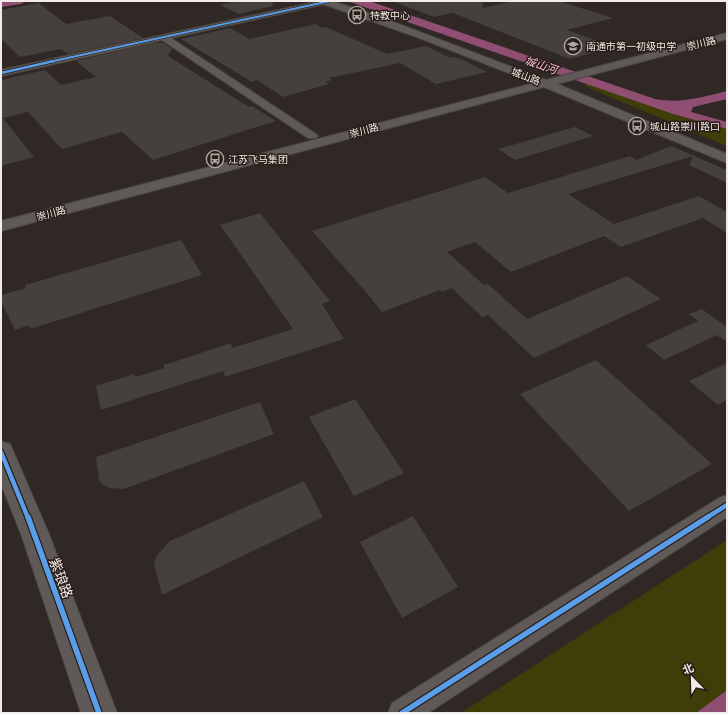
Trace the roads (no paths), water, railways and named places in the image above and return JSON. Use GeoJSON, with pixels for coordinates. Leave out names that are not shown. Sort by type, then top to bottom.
{"type":"FeatureCollection","features":[{"type":"Feature","properties":{"kind":"main road","name":"城山路"},"geometry":{"type":"LineString","coordinates":[[328,1],[512,70],[549,79],[727,159]]}},
{"type":"Feature","properties":{"kind":"main road","name":"城山路"},"geometry":{"type":"LineString","coordinates":[[328,1],[421,31],[549,79],[727,151]]}},
{"type":"Feature","properties":{"kind":"main road","name":"崇川路"},"geometry":{"type":"LineString","coordinates":[[583,71],[727,32]]}},
{"type":"Feature","properties":{"kind":"main road","name":"崇川路"},"geometry":{"type":"LineString","coordinates":[[1,226],[549,79],[727,36]]}},
{"type":"Feature","properties":{"kind":"main road"},"geometry":{"type":"LineString","coordinates":[[502,88],[514,76],[512,70]]}},
{"type":"Feature","properties":{"kind":"main road","name":"崇川路"},"geometry":{"type":"LineString","coordinates":[[1,217],[502,88],[549,79]]}},
{"type":"Feature","properties":{"kind":"main road","name":"紫琅路"},"geometry":{"type":"LineString","coordinates":[[1,452],[36,534],[41,554],[99,713]]}},
{"type":"Feature","properties":{"kind":"street"},"geometry":{"type":"LineString","coordinates":[[1,72],[328,1]]}},
{"type":"Feature","properties":{"kind":"street"},"geometry":{"type":"LineString","coordinates":[[163,37],[312,136]]}},
{"type":"Feature","properties":{"kind":"street"},"geometry":{"type":"LineString","coordinates":[[402,713],[727,505]]}},
{"type":"Feature","properties":{"kind":"water","name":"城山河"},"geometry":{"type":"Polygon","coordinates":[[[347,1],[369,1],[655,99],[673,101],[682,100],[727,91],[727,99],[693,107],[691,112],[727,122],[727,129],[673,114],[347,1]]]}},
{"type":"Feature","properties":{"kind":"water"},"geometry":{"type":"Polygon","coordinates":[[[727,690],[727,713],[696,713],[727,690]]]}},
{"type":"Feature","properties":{"kind":"waterway"},"geometry":{"type":"LineString","coordinates":[[1,4],[21,1]]}},
{"type":"Feature","properties":{"kind":"place","name":"特教中心"},"geometry":{"type":"Point","coordinates":[357,15]}},
{"type":"Feature","properties":{"kind":"place","name":"南通市第一初级中学"},"geometry":{"type":"Point","coordinates":[573,46]}},
{"type":"Feature","properties":{"kind":"place","name":"城山路崇川路口"},"geometry":{"type":"Point","coordinates":[637,126]}},
{"type":"Feature","properties":{"kind":"place","name":"江苏飞马集团"},"geometry":{"type":"Point","coordinates":[215,159]}}]}
